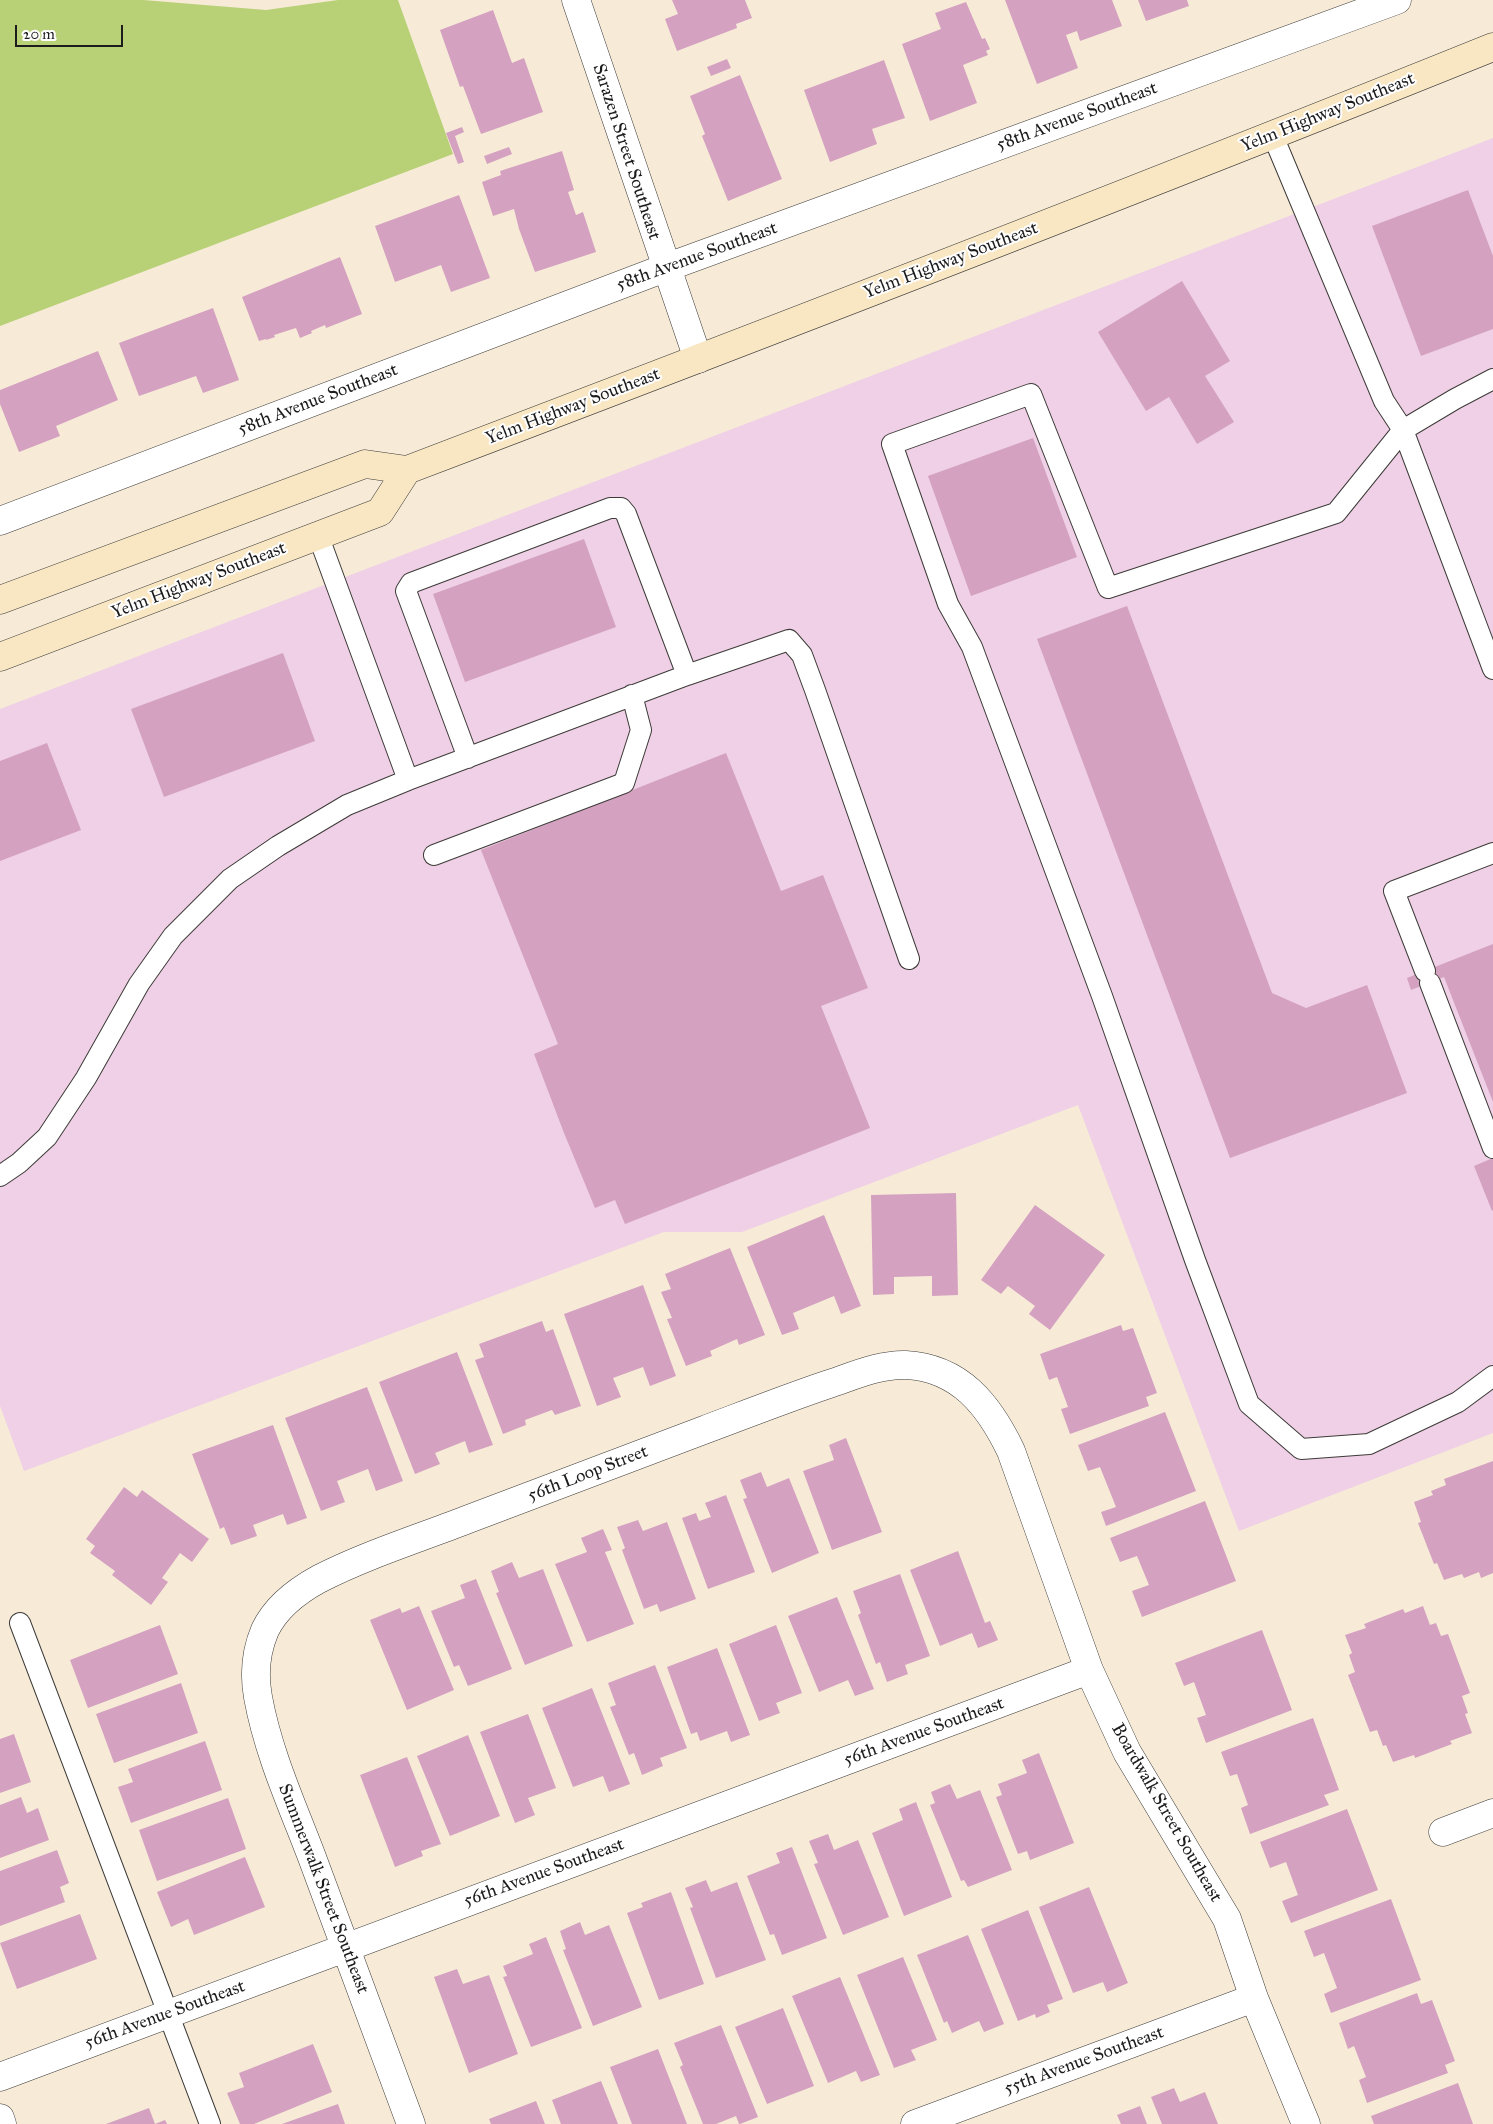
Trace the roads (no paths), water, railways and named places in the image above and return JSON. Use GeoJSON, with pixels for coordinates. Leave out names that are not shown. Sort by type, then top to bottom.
{"type":"FeatureCollection","features":[{"type":"Feature","properties":{"kind":"main road","name":"Yelm Highway Southeast"},"geometry":{"type":"LineString","coordinates":[[0,600],[365,464],[407,470],[698,360],[1273,136],[1493,47]]}},
{"type":"Feature","properties":{"kind":"main road","name":"Yelm Highway Southeast"},"geometry":{"type":"LineString","coordinates":[[0,657],[380,512],[407,470]]}},
{"type":"Feature","properties":{"kind":"street","name":"Sarazen Street Southeast"},"geometry":{"type":"LineString","coordinates":[[576,0],[665,268],[698,360]]}},
{"type":"Feature","properties":{"kind":"street","name":"58th Avenue Southeast"},"geometry":{"type":"LineString","coordinates":[[0,521],[665,268],[1397,0]]}},
{"type":"Feature","properties":{"kind":"street","name":"56th Loop Street"},"geometry":{"type":"LineString","coordinates":[[259,1649],[271,1620],[282,1606],[301,1590],[329,1575],[392,1548],[867,1371],[902,1365],[931,1369],[951,1376]]}},
{"type":"Feature","properties":{"kind":"street","name":"Boardwalk Street Southeast"},"geometry":{"type":"LineString","coordinates":[[951,1376],[983,1403],[999,1425],[1011,1451],[1089,1670],[1127,1752],[1227,1919],[1254,1998],[1306,2124]]}},
{"type":"Feature","properties":{"kind":"street","name":"Summerwalk Street Southeast"},"geometry":{"type":"LineString","coordinates":[[259,1649],[256,1676],[258,1697],[278,1768],[411,2124]]}},
{"type":"Feature","properties":{"kind":"street","name":"56th Avenue Southeast"},"geometry":{"type":"LineString","coordinates":[[0,2076],[1089,1670]]}},
{"type":"Feature","properties":{"kind":"street"},"geometry":{"type":"LineString","coordinates":[[1443,1832],[1493,1813]]}},
{"type":"Feature","properties":{"kind":"street","name":"55th Avenue Southeast"},"geometry":{"type":"LineString","coordinates":[[915,2124],[1254,1998]]}},
{"type":"Feature","properties":{"kind":"street"},"geometry":{"type":"LineString","coordinates":[[0,2118],[2,2124]]}},
{"type":"Feature","properties":{"kind":"lane"},"geometry":{"type":"LineString","coordinates":[[1273,136],[1384,401],[1403,430],[1493,669]]}},
{"type":"Feature","properties":{"kind":"lane"},"geometry":{"type":"LineString","coordinates":[[1493,380],[1455,399],[1403,430],[1336,513],[1108,588],[1031,394],[892,444],[948,604],[975,656],[1102,996],[1195,1260],[1249,1404],[1301,1449],[1369,1444],[1458,1402],[1493,1376]]}},
{"type":"Feature","properties":{"kind":"lane"},"geometry":{"type":"LineString","coordinates":[[468,758],[406,591],[411,583],[610,508],[621,508],[626,514],[687,675]]}},
{"type":"Feature","properties":{"kind":"lane"},"geometry":{"type":"LineString","coordinates":[[318,535],[408,780]]}},
{"type":"Feature","properties":{"kind":"lane"},"geometry":{"type":"LineString","coordinates":[[0,1176],[19,1163],[47,1137],[86,1078],[105,1041],[145,976],[173,936],[230,879],[278,846],[347,805],[408,780],[687,675],[789,640],[802,655],[909,959]]}},
{"type":"Feature","properties":{"kind":"lane"},"geometry":{"type":"LineString","coordinates":[[434,855],[624,783],[641,730],[632,696]]}},
{"type":"Feature","properties":{"kind":"lane"},"geometry":{"type":"LineString","coordinates":[[1493,853],[1394,892],[1493,1148]]}},
{"type":"Feature","properties":{"kind":"lane"},"geometry":{"type":"LineString","coordinates":[[20,1623],[210,2124]]}}]}
